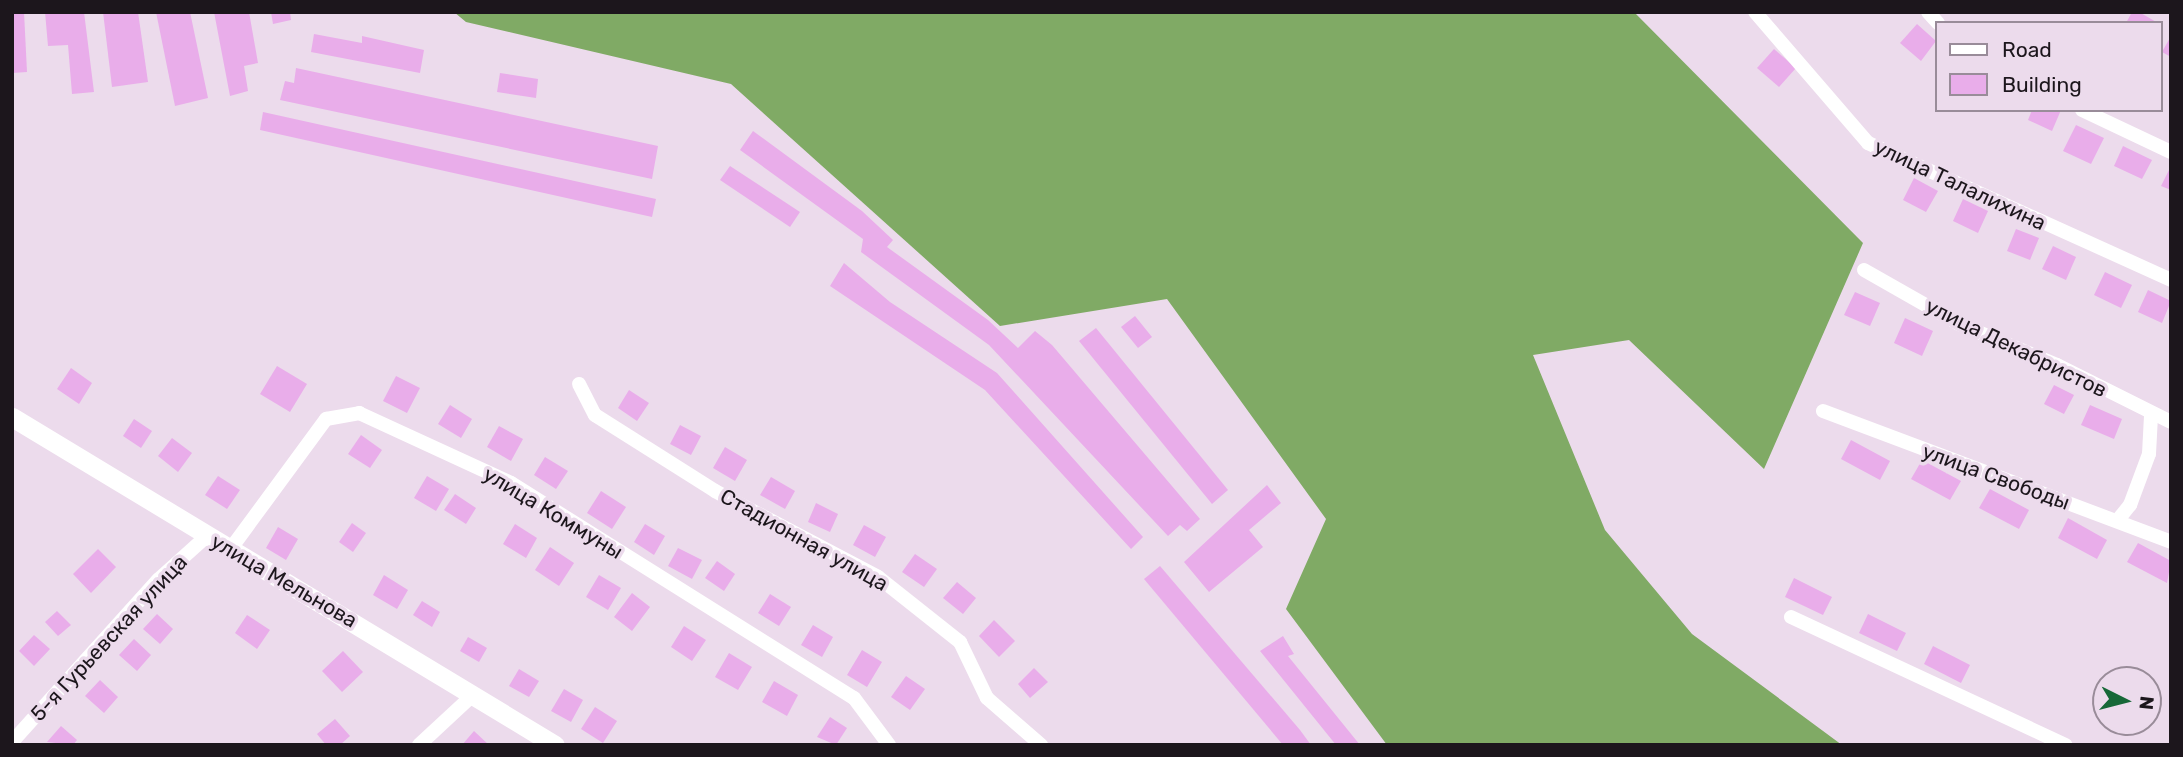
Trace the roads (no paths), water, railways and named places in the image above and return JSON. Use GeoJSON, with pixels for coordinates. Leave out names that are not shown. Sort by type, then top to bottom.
{"type":"FeatureCollection","features":[{"type":"Feature","properties":{"kind":"main road","name":"улица Мельнова"},"geometry":{"type":"LineString","coordinates":[[12,417],[207,536],[232,547],[555,745]]}},
{"type":"Feature","properties":{"kind":"street","name":"улица Талалихина"},"geometry":{"type":"LineString","coordinates":[[1755,12],[1868,143],[2171,280]]}},
{"type":"Feature","properties":{"kind":"street"},"geometry":{"type":"LineString","coordinates":[[2086,112],[2171,152]]}},
{"type":"Feature","properties":{"kind":"street","name":"улица Декабристов"},"geometry":{"type":"LineString","coordinates":[[1864,270],[1959,324],[2057,365],[2151,415],[2171,422]]}},
{"type":"Feature","properties":{"kind":"street","name":"Стадионная улица"},"geometry":{"type":"LineString","coordinates":[[579,384],[595,415],[715,491],[878,577],[960,642],[987,698],[1041,745]]}},
{"type":"Feature","properties":{"kind":"street","name":"улица Свободы"},"geometry":{"type":"LineString","coordinates":[[1823,411],[2171,542]]}},
{"type":"Feature","properties":{"kind":"street","name":"улица Коммуны"},"geometry":{"type":"LineString","coordinates":[[232,547],[326,419],[359,413],[522,490],[854,698],[889,745]]}},
{"type":"Feature","properties":{"kind":"street"},"geometry":{"type":"LineString","coordinates":[[2117,521],[2130,505],[2149,454],[2151,415]]}},
{"type":"Feature","properties":{"kind":"street","name":"5-я Гурьевская улица"},"geometry":{"type":"LineString","coordinates":[[12,741],[159,579],[207,536]]}},
{"type":"Feature","properties":{"kind":"street"},"geometry":{"type":"LineString","coordinates":[[1791,617],[2066,745]]}},
{"type":"Feature","properties":{"kind":"street"},"geometry":{"type":"LineString","coordinates":[[419,745],[473,695]]}}]}
